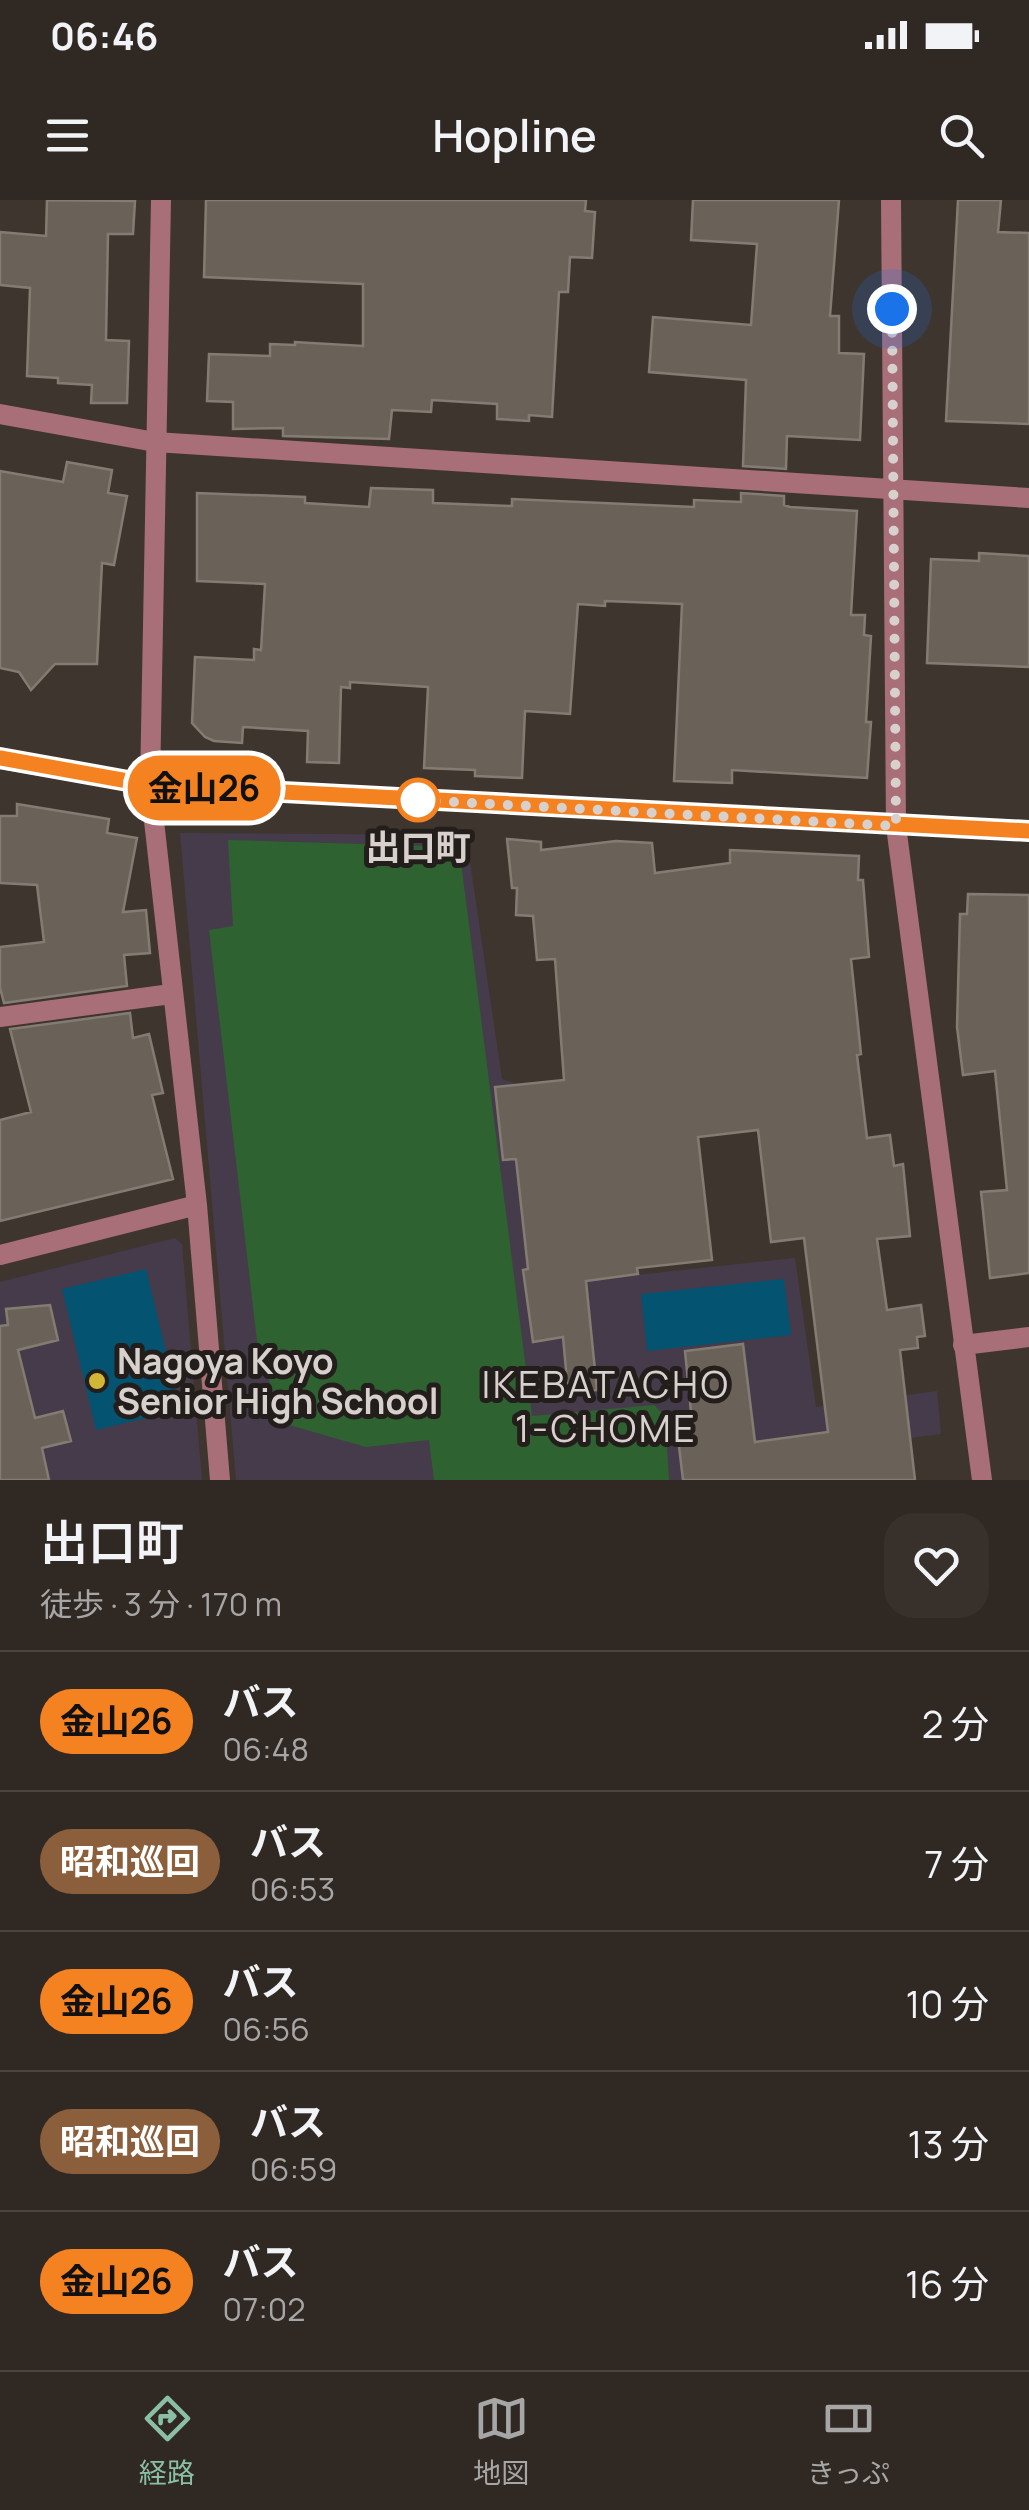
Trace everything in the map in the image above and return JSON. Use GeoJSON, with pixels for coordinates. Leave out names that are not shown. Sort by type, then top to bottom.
{"type":"FeatureCollection","features":[{"type":"Feature","properties":{"kind":"street"},"geometry":{"type":"LineString","coordinates":[[161,200],[150,785],[197,1205],[220,1480]]}},
{"type":"Feature","properties":{"kind":"street"},"geometry":{"type":"LineString","coordinates":[[891,200],[896,826],[982,1480]]}},
{"type":"Feature","properties":{"kind":"street"},"geometry":{"type":"LineString","coordinates":[[0,414],[156,442],[1029,498]]}},
{"type":"Feature","properties":{"kind":"street"},"geometry":{"type":"LineString","coordinates":[[0,758],[150,785],[1029,832]]}},
{"type":"Feature","properties":{"kind":"street"},"geometry":{"type":"LineString","coordinates":[[0,1017],[171,994]]}},
{"type":"Feature","properties":{"kind":"street"},"geometry":{"type":"LineString","coordinates":[[0,1256],[197,1205]]}},
{"type":"Feature","properties":{"kind":"street"},"geometry":{"type":"LineString","coordinates":[[964,1345],[1029,1337]]}},
{"type":"Feature","properties":{"kind":"shaded area"},"geometry":{"type":"Polygon","coordinates":[[[180,833],[466,835],[502,1079],[522,1086],[589,1280],[795,1258],[816,1407],[937,1391],[941,1434],[825,1449],[829,1480],[236,1480],[180,833]]]}},
{"type":"Feature","properties":{"kind":"shaded area","name":"Nagoya Koyo Senior High School"},"geometry":{"type":"Polygon","coordinates":[[[175,1238],[182,1244],[202,1480],[0,1480],[0,1282],[175,1238]]]}},
{"type":"Feature","properties":{"kind":"green space"},"geometry":{"type":"Polygon","coordinates":[[[228,840],[459,847],[532,1416],[654,1405],[665,1416],[669,1480],[434,1480],[429,1440],[366,1447],[289,1425],[259,1358],[209,930],[233,926],[228,840]]]}},
{"type":"Feature","properties":{"kind":"water"},"geometry":{"type":"Polygon","coordinates":[[[146,1269],[180,1410],[96,1430],[62,1289],[146,1269]]]}},
{"type":"Feature","properties":{"kind":"water"},"geometry":{"type":"Polygon","coordinates":[[[784,1279],[791,1335],[647,1351],[641,1294],[784,1279]]]}},
{"type":"Feature","properties":{"kind":"building"},"geometry":{"type":"Polygon","coordinates":[[[47,200],[135,201],[133,234],[108,234],[106,340],[129,341],[127,403],[91,403],[92,385],[27,376],[30,288],[0,285],[0,232],[46,236],[47,200]]]}},
{"type":"Feature","properties":{"kind":"building"},"geometry":{"type":"Polygon","coordinates":[[[206,200],[586,200],[585,211],[595,212],[592,258],[570,257],[568,292],[559,292],[552,417],[529,415],[529,421],[497,419],[497,404],[432,400],[431,412],[392,410],[389,439],[283,436],[283,428],[233,429],[233,402],[207,401],[209,354],[270,356],[270,344],[295,342],[363,346],[363,284],[204,277],[206,200]]]}},
{"type":"Feature","properties":{"kind":"building"},"geometry":{"type":"Polygon","coordinates":[[[693,200],[839,200],[830,316],[839,316],[839,353],[864,354],[860,440],[787,436],[786,469],[743,466],[746,380],[649,372],[653,317],[751,325],[757,244],[691,240],[693,200]]]}},
{"type":"Feature","properties":{"kind":"building"},"geometry":{"type":"Polygon","coordinates":[[[958,200],[1001,200],[998,232],[1029,233],[1029,424],[946,421],[958,200]]]}},
{"type":"Feature","properties":{"kind":"building"},"geometry":{"type":"Polygon","coordinates":[[[67,462],[112,470],[108,493],[127,496],[114,565],[102,563],[97,664],[55,664],[31,690],[19,672],[0,668],[0,471],[63,482],[67,462]]]}},
{"type":"Feature","properties":{"kind":"building"},"geometry":{"type":"Polygon","coordinates":[[[371,488],[433,490],[433,503],[512,506],[512,499],[694,507],[694,500],[741,502],[741,493],[784,496],[784,505],[790,507],[857,511],[851,615],[865,615],[864,635],[871,636],[867,778],[732,770],[732,783],[674,781],[682,604],[578,604],[570,714],[525,711],[522,778],[475,776],[475,770],[424,768],[428,687],[350,682],[350,688],[341,687],[339,763],[307,762],[308,731],[243,727],[242,743],[205,737],[192,723],[195,657],[254,660],[254,649],[261,650],[265,584],[197,581],[197,493],[305,497],[305,503],[369,507],[371,488]]]}},
{"type":"Feature","properties":{"kind":"building"},"geometry":{"type":"Polygon","coordinates":[[[979,553],[1029,556],[1029,667],[927,663],[931,559],[979,561],[979,553]]]}},
{"type":"Feature","properties":{"kind":"building"},"geometry":{"type":"Polygon","coordinates":[[[17,804],[109,819],[107,833],[137,838],[123,912],[146,910],[150,953],[124,955],[127,986],[4,1003],[0,947],[44,942],[37,885],[0,883],[0,816],[17,816],[17,804]]]}},
{"type":"Feature","properties":{"kind":"building"},"geometry":{"type":"Polygon","coordinates":[[[507,839],[541,842],[541,850],[616,841],[652,843],[655,873],[730,863],[730,850],[859,856],[858,880],[863,880],[869,957],[851,959],[867,1138],[890,1135],[894,1166],[903,1164],[910,1236],[877,1239],[887,1310],[921,1305],[925,1336],[917,1337],[918,1348],[900,1350],[915,1480],[683,1480],[675,1413],[691,1412],[685,1351],[743,1344],[755,1442],[828,1432],[804,1238],[771,1242],[758,1130],[698,1137],[712,1260],[637,1268],[638,1274],[586,1281],[597,1390],[568,1392],[563,1337],[533,1342],[523,1270],[528,1269],[516,1159],[503,1160],[495,1087],[564,1080],[555,959],[537,960],[533,916],[516,915],[517,888],[512,888],[507,839]]]}},
{"type":"Feature","properties":{"kind":"building"},"geometry":{"type":"Polygon","coordinates":[[[968,894],[1029,895],[1029,1273],[990,1278],[981,1192],[1007,1190],[995,1071],[963,1075],[957,1027],[960,914],[967,914],[968,894]]]}},
{"type":"Feature","properties":{"kind":"building"},"geometry":{"type":"Polygon","coordinates":[[[130,1013],[133,1038],[149,1034],[163,1093],[152,1095],[173,1179],[0,1221],[0,1120],[31,1112],[10,1029],[130,1013]]]}},
{"type":"Feature","properties":{"kind":"building"},"geometry":{"type":"Polygon","coordinates":[[[50,1305],[58,1340],[18,1350],[35,1418],[63,1411],[71,1441],[42,1448],[49,1480],[0,1480],[0,1326],[8,1325],[6,1309],[50,1305]]]}},
{"type":"Feature","properties":{"kind":"bus line","name":"金山26"},"geometry":{"type":"LineString","coordinates":[[0,758],[150,785],[1029,831]]}},
{"type":"Feature","properties":{"kind":"place","name":"出口町"},"geometry":{"type":"Point","coordinates":[418,800]}},
{"type":"Feature","properties":{"kind":"place","name":"Nagoya Koyo Senior High School"},"geometry":{"type":"Point","coordinates":[97,1381]}},
{"type":"Feature","properties":{"kind":"district","name":"IKEBATACHO 1-CHOME"},"geometry":{"type":"Point","coordinates":[606,1405]}},
{"type":"Feature","properties":{"kind":"route"},"geometry":{"type":"LineString","coordinates":[[418,800],[896,826],[892,309]]}}]}
